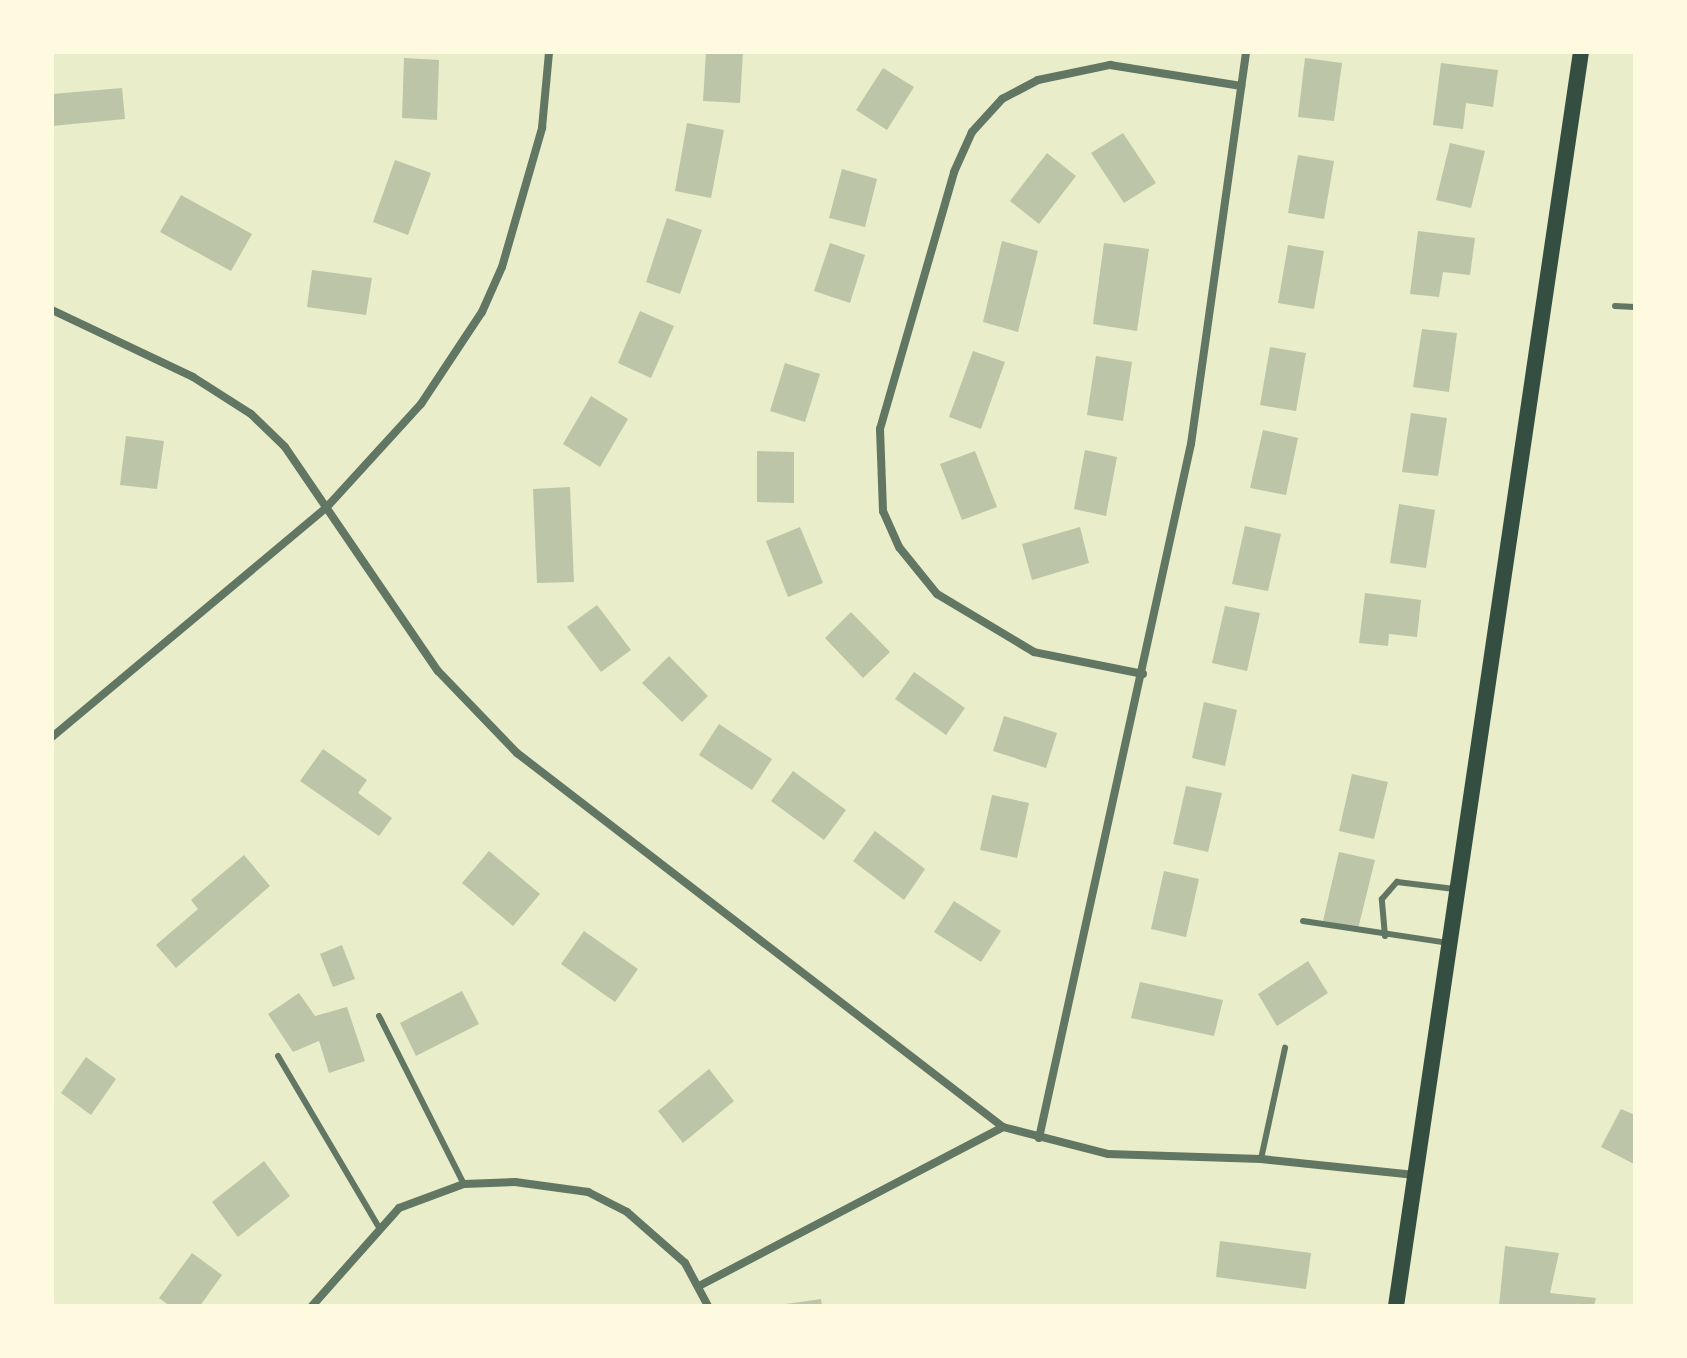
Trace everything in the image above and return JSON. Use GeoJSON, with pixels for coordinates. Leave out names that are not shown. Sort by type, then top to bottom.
{"type":"FeatureCollection","features":[{"type":"Feature","properties":{"kind":"main road"},"geometry":{"type":"LineString","coordinates":[[1396,1306],[1581,52]]}},
{"type":"Feature","properties":{"kind":"street"},"geometry":{"type":"LineString","coordinates":[[52,737],[167,634],[326,508],[421,404],[482,312],[531,172],[549,52]]}},
{"type":"Feature","properties":{"kind":"street"},"geometry":{"type":"LineString","coordinates":[[1039,1138],[1191,444],[1246,52]]}},
{"type":"Feature","properties":{"kind":"street"},"geometry":{"type":"LineString","coordinates":[[1143,674],[1034,652],[937,594],[899,547],[883,511],[880,429],[954,172],[972,132],[1002,99],[1038,80],[1110,65],[1241,86]]}},
{"type":"Feature","properties":{"kind":"street"},"geometry":{"type":"LineString","coordinates":[[52,310],[232,400],[285,447],[438,671],[517,753],[1003,1127],[1108,1154],[1261,1159],[1415,1175]]}},
{"type":"Feature","properties":{"kind":"street"},"geometry":{"type":"LineString","coordinates":[[699,1286],[1003,1127]]}},
{"type":"Feature","properties":{"kind":"street"},"geometry":{"type":"LineString","coordinates":[[312,1306],[378,1226],[427,1193],[464,1184],[515,1182],[588,1192],[662,1239],[699,1286],[708,1306]]}},
{"type":"Feature","properties":{"kind":"lane"},"geometry":{"type":"LineString","coordinates":[[1615,306],[1635,307]]}},
{"type":"Feature","properties":{"kind":"lane"},"geometry":{"type":"LineString","coordinates":[[1385,936],[1382,899],[1397,882],[1458,890]]}},
{"type":"Feature","properties":{"kind":"lane"},"geometry":{"type":"LineString","coordinates":[[1303,921],[1450,944]]}},
{"type":"Feature","properties":{"kind":"lane"},"geometry":{"type":"LineString","coordinates":[[379,1016],[464,1184]]}},
{"type":"Feature","properties":{"kind":"lane"},"geometry":{"type":"LineString","coordinates":[[1261,1159],[1285,1048]]}},
{"type":"Feature","properties":{"kind":"lane"},"geometry":{"type":"LineString","coordinates":[[278,1056],[378,1226]]}},
{"type":"Feature","properties":{"kind":"building"},"geometry":{"type":"Polygon","coordinates":[[[706,52],[743,52],[740,103],[703,101],[706,52]]]}},
{"type":"Feature","properties":{"kind":"building"},"geometry":{"type":"Polygon","coordinates":[[[404,58],[439,60],[437,120],[402,118],[404,58]]]}},
{"type":"Feature","properties":{"kind":"building"},"geometry":{"type":"Polygon","coordinates":[[[1305,58],[1342,63],[1334,121],[1298,117],[1305,58]]]}},
{"type":"Feature","properties":{"kind":"building"},"geometry":{"type":"Polygon","coordinates":[[[1441,63],[1498,70],[1493,107],[1466,103],[1463,129],[1433,125],[1441,63]]]}},
{"type":"Feature","properties":{"kind":"building"},"geometry":{"type":"Polygon","coordinates":[[[883,68],[914,87],[887,130],[856,110],[883,68]]]}},
{"type":"Feature","properties":{"kind":"building"},"geometry":{"type":"Polygon","coordinates":[[[122,88],[125,119],[52,126],[52,94],[122,88]]]}},
{"type":"Feature","properties":{"kind":"building"},"geometry":{"type":"Polygon","coordinates":[[[687,123],[724,130],[711,198],[675,191],[687,123]]]}},
{"type":"Feature","properties":{"kind":"building"},"geometry":{"type":"Polygon","coordinates":[[[1123,133],[1156,183],[1124,203],[1091,153],[1123,133]]]}},
{"type":"Feature","properties":{"kind":"building"},"geometry":{"type":"Polygon","coordinates":[[[1450,143],[1485,151],[1471,208],[1436,200],[1450,143]]]}},
{"type":"Feature","properties":{"kind":"building"},"geometry":{"type":"Polygon","coordinates":[[[1047,153],[1076,176],[1039,224],[1010,201],[1047,153]]]}},
{"type":"Feature","properties":{"kind":"building"},"geometry":{"type":"Polygon","coordinates":[[[1298,155],[1334,161],[1324,219],[1288,213],[1298,155]]]}},
{"type":"Feature","properties":{"kind":"building"},"geometry":{"type":"Polygon","coordinates":[[[395,160],[431,173],[408,235],[373,222],[395,160]]]}},
{"type":"Feature","properties":{"kind":"building"},"geometry":{"type":"Polygon","coordinates":[[[842,169],[877,179],[865,227],[829,218],[842,169]]]}},
{"type":"Feature","properties":{"kind":"building"},"geometry":{"type":"Polygon","coordinates":[[[181,195],[252,234],[231,271],[160,232],[181,195]]]}},
{"type":"Feature","properties":{"kind":"building"},"geometry":{"type":"Polygon","coordinates":[[[667,218],[702,230],[680,294],[646,282],[667,218]]]}},
{"type":"Feature","properties":{"kind":"building"},"geometry":{"type":"Polygon","coordinates":[[[1418,231],[1475,238],[1470,275],[1443,272],[1439,297],[1410,294],[1418,231]]]}},
{"type":"Feature","properties":{"kind":"building"},"geometry":{"type":"Polygon","coordinates":[[[1002,241],[1038,251],[1018,332],[983,322],[1002,241]]]}},
{"type":"Feature","properties":{"kind":"building"},"geometry":{"type":"Polygon","coordinates":[[[830,243],[865,255],[850,303],[814,291],[830,243]]]}},
{"type":"Feature","properties":{"kind":"building"},"geometry":{"type":"Polygon","coordinates":[[[1104,243],[1149,249],[1137,331],[1093,324],[1104,243]]]}},
{"type":"Feature","properties":{"kind":"building"},"geometry":{"type":"Polygon","coordinates":[[[1288,245],[1324,251],[1314,309],[1278,303],[1288,245]]]}},
{"type":"Feature","properties":{"kind":"building"},"geometry":{"type":"Polygon","coordinates":[[[312,270],[372,278],[366,315],[307,307],[312,270]]]}},
{"type":"Feature","properties":{"kind":"building"},"geometry":{"type":"Polygon","coordinates":[[[640,311],[674,326],[651,378],[618,363],[640,311]]]}},
{"type":"Feature","properties":{"kind":"building"},"geometry":{"type":"Polygon","coordinates":[[[1422,329],[1457,333],[1449,392],[1413,387],[1422,329]]]}},
{"type":"Feature","properties":{"kind":"building"},"geometry":{"type":"Polygon","coordinates":[[[1270,347],[1306,353],[1296,411],[1260,405],[1270,347]]]}},
{"type":"Feature","properties":{"kind":"building"},"geometry":{"type":"Polygon","coordinates":[[[973,351],[1005,362],[981,429],[949,417],[973,351]]]}},
{"type":"Feature","properties":{"kind":"building"},"geometry":{"type":"Polygon","coordinates":[[[1096,356],[1132,362],[1123,421],[1087,415],[1096,356]]]}},
{"type":"Feature","properties":{"kind":"building"},"geometry":{"type":"Polygon","coordinates":[[[785,363],[820,374],[805,422],[770,411],[785,363]]]}},
{"type":"Feature","properties":{"kind":"building"},"geometry":{"type":"Polygon","coordinates":[[[591,396],[628,419],[600,467],[563,444],[591,396]]]}},
{"type":"Feature","properties":{"kind":"building"},"geometry":{"type":"Polygon","coordinates":[[[1411,413],[1447,418],[1438,476],[1402,472],[1411,413]]]}},
{"type":"Feature","properties":{"kind":"building"},"geometry":{"type":"Polygon","coordinates":[[[1263,430],[1298,438],[1286,495],[1250,488],[1263,430]]]}},
{"type":"Feature","properties":{"kind":"building"},"geometry":{"type":"Polygon","coordinates":[[[126,436],[164,441],[157,489],[120,485],[126,436]]]}},
{"type":"Feature","properties":{"kind":"building"},"geometry":{"type":"Polygon","coordinates":[[[1085,450],[1117,457],[1106,516],[1074,509],[1085,450]]]}},
{"type":"Feature","properties":{"kind":"building"},"geometry":{"type":"Polygon","coordinates":[[[757,451],[794,452],[794,503],[757,502],[757,451]]]}},
{"type":"Feature","properties":{"kind":"building"},"geometry":{"type":"Polygon","coordinates":[[[975,451],[997,507],[962,520],[940,464],[975,451]]]}},
{"type":"Feature","properties":{"kind":"building"},"geometry":{"type":"Polygon","coordinates":[[[570,487],[574,582],[537,583],[533,489],[570,487]]]}},
{"type":"Feature","properties":{"kind":"building"},"geometry":{"type":"Polygon","coordinates":[[[1399,504],[1435,510],[1426,568],[1390,563],[1399,504]]]}},
{"type":"Feature","properties":{"kind":"building"},"geometry":{"type":"Polygon","coordinates":[[[1245,526],[1281,534],[1268,591],[1232,584],[1245,526]]]}},
{"type":"Feature","properties":{"kind":"building"},"geometry":{"type":"Polygon","coordinates":[[[800,527],[823,583],[788,597],[766,541],[800,527]]]}},
{"type":"Feature","properties":{"kind":"building"},"geometry":{"type":"Polygon","coordinates":[[[1080,527],[1089,563],[1032,580],[1022,544],[1080,527]]]}},
{"type":"Feature","properties":{"kind":"building"},"geometry":{"type":"Polygon","coordinates":[[[1365,593],[1421,600],[1417,637],[1389,634],[1388,646],[1359,643],[1365,593]]]}},
{"type":"Feature","properties":{"kind":"building"},"geometry":{"type":"Polygon","coordinates":[[[597,605],[631,650],[601,672],[567,627],[597,605]]]}},
{"type":"Feature","properties":{"kind":"building"},"geometry":{"type":"Polygon","coordinates":[[[1225,606],[1260,613],[1247,671],[1212,663],[1225,606]]]}},
{"type":"Feature","properties":{"kind":"building"},"geometry":{"type":"Polygon","coordinates":[[[851,612],[890,652],[863,678],[825,638],[851,612]]]}},
{"type":"Feature","properties":{"kind":"building"},"geometry":{"type":"Polygon","coordinates":[[[669,656],[708,696],[682,722],[642,683],[669,656]]]}},
{"type":"Feature","properties":{"kind":"building"},"geometry":{"type":"Polygon","coordinates":[[[914,672],[965,708],[946,735],[895,699],[914,672]]]}},
{"type":"Feature","properties":{"kind":"building"},"geometry":{"type":"Polygon","coordinates":[[[1204,702],[1237,710],[1225,766],[1192,758],[1204,702]]]}},
{"type":"Feature","properties":{"kind":"building"},"geometry":{"type":"Polygon","coordinates":[[[1004,716],[1057,733],[1046,768],[993,751],[1004,716]]]}},
{"type":"Feature","properties":{"kind":"building"},"geometry":{"type":"Polygon","coordinates":[[[719,724],[772,759],[752,790],[699,755],[719,724]]]}},
{"type":"Feature","properties":{"kind":"building"},"geometry":{"type":"Polygon","coordinates":[[[323,749],[367,780],[358,793],[392,818],[379,836],[300,781],[323,749]]]}},
{"type":"Feature","properties":{"kind":"building"},"geometry":{"type":"Polygon","coordinates":[[[793,771],[846,810],[824,840],[771,801],[793,771]]]}},
{"type":"Feature","properties":{"kind":"building"},"geometry":{"type":"Polygon","coordinates":[[[1352,774],[1388,782],[1374,839],[1339,831],[1352,774]]]}},
{"type":"Feature","properties":{"kind":"building"},"geometry":{"type":"Polygon","coordinates":[[[1186,786],[1222,793],[1208,852],[1173,844],[1186,786]]]}},
{"type":"Feature","properties":{"kind":"building"},"geometry":{"type":"Polygon","coordinates":[[[992,795],[1029,803],[1017,858],[980,850],[992,795]]]}},
{"type":"Feature","properties":{"kind":"building"},"geometry":{"type":"Polygon","coordinates":[[[875,831],[925,869],[904,900],[853,861],[875,831]]]}},
{"type":"Feature","properties":{"kind":"building"},"geometry":{"type":"Polygon","coordinates":[[[489,851],[540,894],[513,926],[462,883],[489,851]]]}},
{"type":"Feature","properties":{"kind":"building"},"geometry":{"type":"Polygon","coordinates":[[[1339,852],[1375,860],[1358,929],[1323,921],[1339,852]]]}},
{"type":"Feature","properties":{"kind":"building"},"geometry":{"type":"Polygon","coordinates":[[[244,855],[270,886],[176,968],[156,945],[198,909],[191,900],[244,855]]]}},
{"type":"Feature","properties":{"kind":"building"},"geometry":{"type":"Polygon","coordinates":[[[1164,871],[1199,879],[1186,937],[1151,929],[1164,871]]]}},
{"type":"Feature","properties":{"kind":"building"},"geometry":{"type":"Polygon","coordinates":[[[954,901],[1001,931],[981,962],[934,932],[954,901]]]}},
{"type":"Feature","properties":{"kind":"building"},"geometry":{"type":"Polygon","coordinates":[[[584,931],[638,969],[615,1002],[561,964],[584,931]]]}},
{"type":"Feature","properties":{"kind":"building"},"geometry":{"type":"Polygon","coordinates":[[[342,945],[355,979],[333,987],[320,954],[342,945]]]}},
{"type":"Feature","properties":{"kind":"building"},"geometry":{"type":"Polygon","coordinates":[[[1308,961],[1328,993],[1277,1026],[1258,994],[1308,961]]]}},
{"type":"Feature","properties":{"kind":"building"},"geometry":{"type":"Polygon","coordinates":[[[1140,982],[1223,1000],[1214,1036],[1131,1018],[1140,982]]]}},
{"type":"Feature","properties":{"kind":"building"},"geometry":{"type":"Polygon","coordinates":[[[462,991],[479,1024],[416,1056],[400,1023],[462,991]]]}},
{"type":"Feature","properties":{"kind":"building"},"geometry":{"type":"Polygon","coordinates":[[[299,993],[315,1016],[347,1007],[365,1061],[329,1073],[319,1041],[293,1052],[268,1014],[299,993]]]}},
{"type":"Feature","properties":{"kind":"building"},"geometry":{"type":"Polygon","coordinates":[[[86,1057],[116,1079],[91,1115],[61,1093],[86,1057]]]}},
{"type":"Feature","properties":{"kind":"building"},"geometry":{"type":"Polygon","coordinates":[[[709,1069],[734,1101],[683,1143],[658,1111],[709,1069]]]}},
{"type":"Feature","properties":{"kind":"building"},"geometry":{"type":"Polygon","coordinates":[[[1621,1109],[1635,1115],[1634,1164],[1601,1147],[1621,1109]]]}},
{"type":"Feature","properties":{"kind":"building"},"geometry":{"type":"Polygon","coordinates":[[[264,1161],[290,1196],[238,1237],[212,1202],[264,1161]]]}},
{"type":"Feature","properties":{"kind":"building"},"geometry":{"type":"Polygon","coordinates":[[[1220,1241],[1311,1253],[1306,1289],[1216,1277],[1220,1241]]]}},
{"type":"Feature","properties":{"kind":"building"},"geometry":{"type":"Polygon","coordinates":[[[1505,1246],[1559,1253],[1550,1293],[1596,1298],[1594,1306],[1499,1306],[1505,1246]]]}},
{"type":"Feature","properties":{"kind":"building"},"geometry":{"type":"Polygon","coordinates":[[[192,1253],[222,1275],[200,1306],[170,1306],[159,1298],[192,1253]]]}},
{"type":"Feature","properties":{"kind":"building"},"geometry":{"type":"Polygon","coordinates":[[[821,1299],[822,1306],[786,1306],[786,1304],[821,1299]]]}}]}
